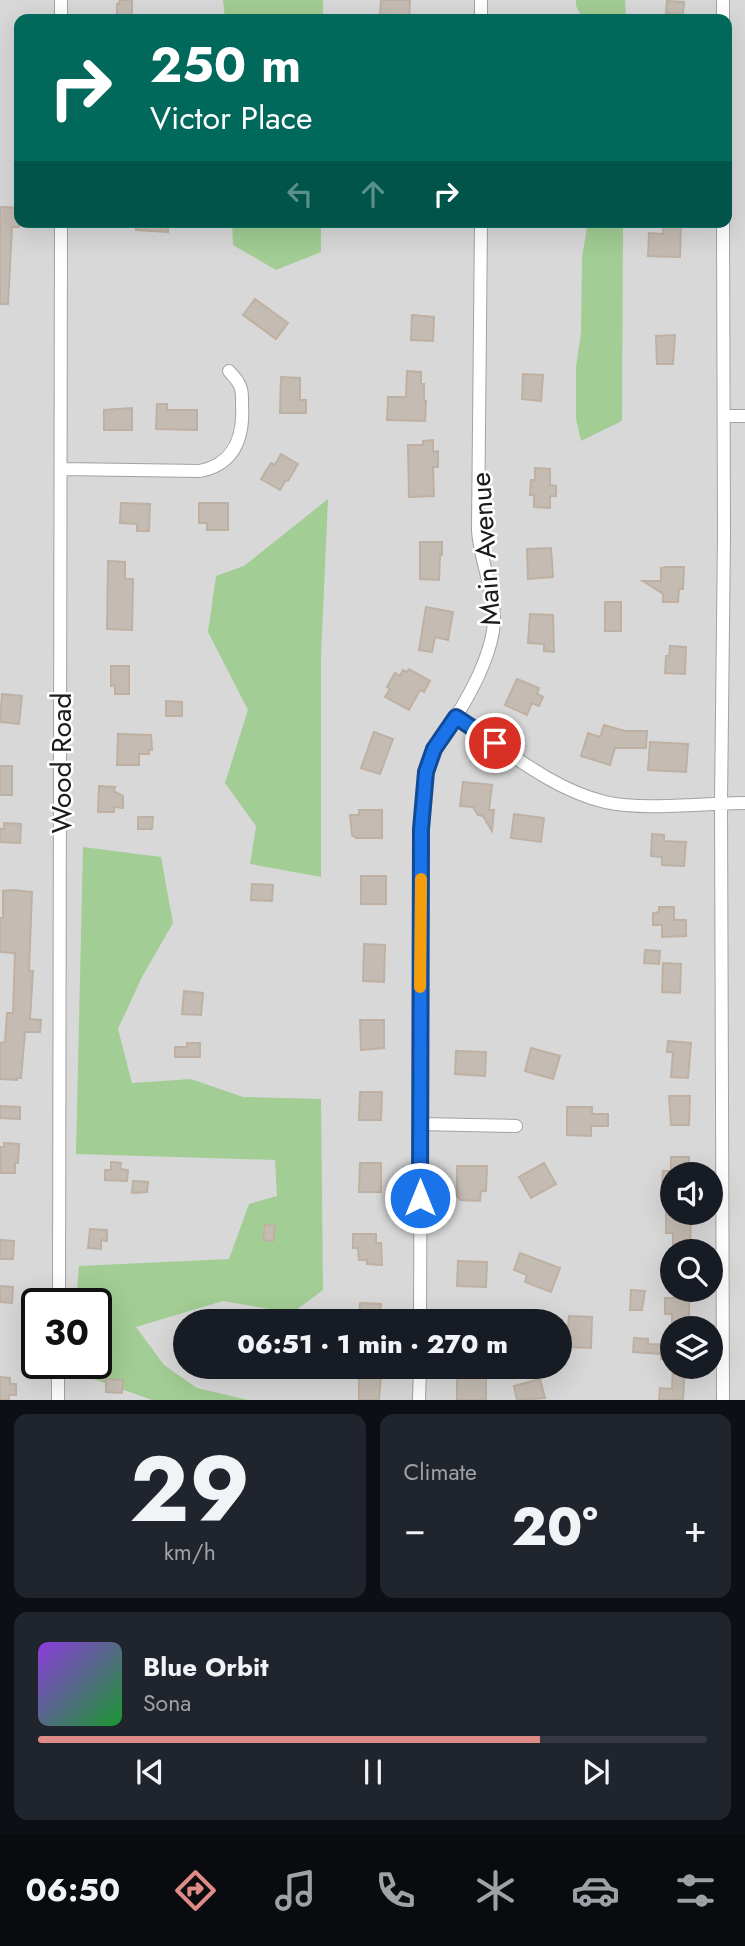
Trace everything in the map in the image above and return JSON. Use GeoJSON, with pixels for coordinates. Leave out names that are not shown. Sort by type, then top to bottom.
{"type":"FeatureCollection","features":[{"type":"Feature","properties":{"kind":"street","name":"Wood Road"},"geometry":{"type":"LineString","coordinates":[[59,1288],[61,228]]}},
{"type":"Feature","properties":{"kind":"street","name":"Main Avenue"},"geometry":{"type":"LineString","coordinates":[[420,1309],[422,798],[426,772],[434,749],[456,717],[482,665],[493,629],[493,606],[478,530],[481,228]]}},
{"type":"Feature","properties":{"kind":"street"},"geometry":{"type":"LineString","coordinates":[[723,228],[723,1400]]}},
{"type":"Feature","properties":{"kind":"street"},"geometry":{"type":"LineString","coordinates":[[62,469],[200,471],[227,460],[236,450],[243,423],[241,386],[229,371]]}},
{"type":"Feature","properties":{"kind":"street"},"geometry":{"type":"LineString","coordinates":[[724,416],[745,416]]}},
{"type":"Feature","properties":{"kind":"street"},"geometry":{"type":"LineString","coordinates":[[456,717],[562,786],[584,796],[632,805],[745,803]]}},
{"type":"Feature","properties":{"kind":"street"},"geometry":{"type":"LineString","coordinates":[[420,1124],[516,1126]]}},
{"type":"Feature","properties":{"kind":"street"},"geometry":{"type":"LineString","coordinates":[[58,1379],[58,1400]]}},
{"type":"Feature","properties":{"kind":"street"},"geometry":{"type":"LineString","coordinates":[[419,1400],[420,1379]]}},
{"type":"Feature","properties":{"kind":"shaded area"},"geometry":{"type":"Polygon","coordinates":[[[0,0],[745,0],[745,1400],[0,1400],[0,0]]]}},
{"type":"Feature","properties":{"kind":"green space"},"geometry":{"type":"Polygon","coordinates":[[[223,0],[323,0],[323,14],[224,14],[223,0]]]}},
{"type":"Feature","properties":{"kind":"green space"},"geometry":{"type":"Polygon","coordinates":[[[576,0],[625,0],[626,14],[580,14],[576,0]]]}},
{"type":"Feature","properties":{"kind":"green space"},"geometry":{"type":"Polygon","coordinates":[[[232,228],[321,228],[321,252],[276,270],[233,245],[232,228]]]}},
{"type":"Feature","properties":{"kind":"green space"},"geometry":{"type":"Polygon","coordinates":[[[587,228],[623,228],[622,421],[581,441],[576,419],[576,368],[581,332],[582,257],[587,228]]]}},
{"type":"Feature","properties":{"kind":"green space"},"geometry":{"type":"Polygon","coordinates":[[[328,499],[321,657],[321,877],[250,864],[256,826],[225,783],[248,710],[208,632],[216,576],[244,566],[328,499]]]}},
{"type":"Feature","properties":{"kind":"green space"},"geometry":{"type":"Polygon","coordinates":[[[83,847],[161,857],[173,923],[142,977],[118,1029],[132,1083],[191,1079],[243,1097],[321,1099],[323,1290],[297,1309],[269,1309],[223,1301],[196,1309],[173,1309],[173,1316],[136,1327],[164,1365],[173,1371],[173,1379],[184,1379],[197,1388],[248,1400],[152,1400],[93,1379],[112,1379],[112,1288],[77,1288],[79,1266],[229,1259],[249,1204],[277,1196],[275,1160],[76,1154],[83,847]]]}},
{"type":"Feature","properties":{"kind":"building"},"geometry":{"type":"Polygon","coordinates":[[[120,0],[132,0],[132,14],[117,14],[120,0]]]}},
{"type":"Feature","properties":{"kind":"building"},"geometry":{"type":"Polygon","coordinates":[[[381,0],[410,0],[409,14],[380,14],[381,0]]]}},
{"type":"Feature","properties":{"kind":"building"},"geometry":{"type":"Polygon","coordinates":[[[667,1],[684,2],[683,14],[666,13],[667,1]]]}},
{"type":"Feature","properties":{"kind":"building"},"geometry":{"type":"Polygon","coordinates":[[[0,207],[14,208],[8,304],[0,304],[0,207]]]}},
{"type":"Feature","properties":{"kind":"building"},"geometry":{"type":"Polygon","coordinates":[[[168,228],[168,232],[136,230],[168,228]]]}},
{"type":"Feature","properties":{"kind":"building"},"geometry":{"type":"Polygon","coordinates":[[[664,228],[681,228],[680,257],[648,256],[649,233],[663,234],[664,228]]]}},
{"type":"Feature","properties":{"kind":"building"},"geometry":{"type":"Polygon","coordinates":[[[255,299],[288,323],[276,339],[243,315],[255,299]]]}},
{"type":"Feature","properties":{"kind":"building"},"geometry":{"type":"Polygon","coordinates":[[[412,315],[434,317],[433,341],[411,340],[412,315]]]}},
{"type":"Feature","properties":{"kind":"building"},"geometry":{"type":"Polygon","coordinates":[[[675,335],[673,364],[657,364],[656,336],[675,335]]]}},
{"type":"Feature","properties":{"kind":"building"},"geometry":{"type":"Polygon","coordinates":[[[407,371],[421,372],[426,401],[425,421],[387,420],[388,397],[406,397],[407,371]]]}},
{"type":"Feature","properties":{"kind":"building"},"geometry":{"type":"Polygon","coordinates":[[[523,374],[543,375],[541,401],[522,399],[523,374]]]}},
{"type":"Feature","properties":{"kind":"building"},"geometry":{"type":"Polygon","coordinates":[[[281,377],[300,378],[300,400],[306,400],[306,413],[280,413],[281,377]]]}},
{"type":"Feature","properties":{"kind":"building"},"geometry":{"type":"Polygon","coordinates":[[[157,404],[167,404],[167,410],[197,410],[197,430],[156,429],[157,404]]]}},
{"type":"Feature","properties":{"kind":"building"},"geometry":{"type":"Polygon","coordinates":[[[132,408],[132,430],[104,430],[104,410],[132,408]]]}},
{"type":"Feature","properties":{"kind":"building"},"geometry":{"type":"Polygon","coordinates":[[[433,440],[433,452],[438,451],[438,467],[433,467],[434,496],[409,497],[408,445],[423,445],[423,441],[433,440]]]}},
{"type":"Feature","properties":{"kind":"building"},"geometry":{"type":"Polygon","coordinates":[[[281,454],[298,464],[280,490],[261,479],[271,463],[275,465],[281,454]]]}},
{"type":"Feature","properties":{"kind":"building"},"geometry":{"type":"Polygon","coordinates":[[[535,468],[550,469],[550,485],[556,486],[556,496],[550,496],[550,508],[534,507],[534,495],[530,495],[531,480],[535,480],[535,468]]]}},
{"type":"Feature","properties":{"kind":"building"},"geometry":{"type":"Polygon","coordinates":[[[121,503],[150,504],[149,531],[137,531],[137,524],[120,523],[121,503]]]}},
{"type":"Feature","properties":{"kind":"building"},"geometry":{"type":"Polygon","coordinates":[[[199,503],[228,503],[228,530],[207,530],[207,523],[199,523],[199,503]]]}},
{"type":"Feature","properties":{"kind":"building"},"geometry":{"type":"Polygon","coordinates":[[[420,542],[442,542],[439,580],[420,579],[420,542]]]}},
{"type":"Feature","properties":{"kind":"building"},"geometry":{"type":"Polygon","coordinates":[[[551,548],[553,577],[528,579],[527,549],[551,548]]]}},
{"type":"Feature","properties":{"kind":"building"},"geometry":{"type":"Polygon","coordinates":[[[108,561],[125,562],[125,579],[133,579],[132,630],[107,629],[108,561]]]}},
{"type":"Feature","properties":{"kind":"building"},"geometry":{"type":"Polygon","coordinates":[[[684,567],[683,589],[679,589],[678,602],[663,602],[663,594],[643,581],[661,581],[661,568],[684,567]]]}},
{"type":"Feature","properties":{"kind":"building"},"geometry":{"type":"Polygon","coordinates":[[[605,602],[621,602],[621,631],[605,631],[605,602]]]}},
{"type":"Feature","properties":{"kind":"building"},"geometry":{"type":"Polygon","coordinates":[[[426,607],[453,612],[448,640],[435,637],[432,652],[419,650],[426,607]]]}},
{"type":"Feature","properties":{"kind":"building"},"geometry":{"type":"Polygon","coordinates":[[[530,614],[553,615],[554,652],[544,651],[544,644],[528,643],[530,614]]]}},
{"type":"Feature","properties":{"kind":"building"},"geometry":{"type":"Polygon","coordinates":[[[670,646],[686,647],[685,674],[665,673],[666,656],[669,656],[670,646]]]}},
{"type":"Feature","properties":{"kind":"building"},"geometry":{"type":"Polygon","coordinates":[[[111,666],[129,666],[129,694],[115,694],[115,685],[111,686],[111,666]]]}},
{"type":"Feature","properties":{"kind":"building"},"geometry":{"type":"Polygon","coordinates":[[[409,669],[430,681],[424,692],[420,690],[409,710],[385,697],[395,673],[400,676],[403,670],[407,672],[409,669]]]}},
{"type":"Feature","properties":{"kind":"building"},"geometry":{"type":"Polygon","coordinates":[[[517,679],[539,688],[537,694],[543,697],[539,706],[532,703],[527,715],[505,705],[517,679]]]}},
{"type":"Feature","properties":{"kind":"building"},"geometry":{"type":"Polygon","coordinates":[[[2,694],[22,696],[19,724],[0,722],[2,694]]]}},
{"type":"Feature","properties":{"kind":"building"},"geometry":{"type":"Polygon","coordinates":[[[166,701],[182,702],[182,716],[166,716],[166,701]]]}},
{"type":"Feature","properties":{"kind":"building"},"geometry":{"type":"Polygon","coordinates":[[[604,725],[625,731],[647,731],[646,748],[615,748],[610,765],[581,756],[588,733],[600,737],[604,725]]]}},
{"type":"Feature","properties":{"kind":"building"},"geometry":{"type":"Polygon","coordinates":[[[374,732],[393,739],[380,774],[361,768],[374,732]]]}},
{"type":"Feature","properties":{"kind":"building"},"geometry":{"type":"Polygon","coordinates":[[[118,734],[151,735],[152,750],[149,750],[149,754],[139,754],[139,765],[117,765],[118,734]]]}},
{"type":"Feature","properties":{"kind":"building"},"geometry":{"type":"Polygon","coordinates":[[[650,742],[688,744],[686,772],[648,770],[650,742]]]}},
{"type":"Feature","properties":{"kind":"building"},"geometry":{"type":"Polygon","coordinates":[[[0,766],[12,766],[12,795],[0,795],[0,766]]]}},
{"type":"Feature","properties":{"kind":"building"},"geometry":{"type":"Polygon","coordinates":[[[463,782],[492,785],[489,810],[494,810],[492,831],[483,816],[478,815],[473,807],[460,806],[463,782]]]}},
{"type":"Feature","properties":{"kind":"building"},"geometry":{"type":"Polygon","coordinates":[[[99,786],[115,787],[114,791],[123,796],[123,808],[114,807],[114,812],[98,812],[99,786]]]}},
{"type":"Feature","properties":{"kind":"building"},"geometry":{"type":"Polygon","coordinates":[[[359,810],[382,810],[382,838],[356,838],[352,835],[350,815],[359,815],[359,810]]]}},
{"type":"Feature","properties":{"kind":"building"},"geometry":{"type":"Polygon","coordinates":[[[514,814],[544,818],[541,842],[511,838],[514,814]]]}},
{"type":"Feature","properties":{"kind":"building"},"geometry":{"type":"Polygon","coordinates":[[[138,817],[153,817],[152,829],[138,829],[138,817]]]}},
{"type":"Feature","properties":{"kind":"building"},"geometry":{"type":"Polygon","coordinates":[[[4,823],[21,824],[20,843],[0,842],[0,829],[4,829],[4,823]]]}},
{"type":"Feature","properties":{"kind":"building"},"geometry":{"type":"Polygon","coordinates":[[[652,834],[664,835],[664,841],[686,842],[684,866],[662,865],[662,857],[651,856],[652,834]]]}},
{"type":"Feature","properties":{"kind":"building"},"geometry":{"type":"Polygon","coordinates":[[[361,876],[386,876],[386,904],[361,904],[361,876]]]}},
{"type":"Feature","properties":{"kind":"building"},"geometry":{"type":"Polygon","coordinates":[[[252,884],[273,885],[272,901],[251,900],[252,884]]]}},
{"type":"Feature","properties":{"kind":"building"},"geometry":{"type":"Polygon","coordinates":[[[3,891],[32,892],[29,971],[33,971],[30,1019],[41,1020],[40,1032],[25,1032],[21,1078],[17,1080],[0,1079],[0,1043],[5,1042],[7,1013],[13,1013],[15,953],[0,952],[0,918],[3,918],[3,891]]]}},
{"type":"Feature","properties":{"kind":"building"},"geometry":{"type":"Polygon","coordinates":[[[659,907],[674,907],[674,920],[686,920],[686,936],[662,937],[662,925],[653,925],[653,913],[659,912],[659,907]]]}},
{"type":"Feature","properties":{"kind":"building"},"geometry":{"type":"Polygon","coordinates":[[[364,944],[385,945],[384,982],[363,981],[364,944]]]}},
{"type":"Feature","properties":{"kind":"building"},"geometry":{"type":"Polygon","coordinates":[[[645,950],[660,951],[659,964],[644,963],[645,950]]]}},
{"type":"Feature","properties":{"kind":"building"},"geometry":{"type":"Polygon","coordinates":[[[663,963],[681,964],[680,993],[662,992],[663,963]]]}},
{"type":"Feature","properties":{"kind":"building"},"geometry":{"type":"Polygon","coordinates":[[[184,991],[203,993],[201,1015],[182,1014],[184,991]]]}},
{"type":"Feature","properties":{"kind":"building"},"geometry":{"type":"Polygon","coordinates":[[[360,1020],[384,1020],[384,1048],[361,1050],[360,1020]]]}},
{"type":"Feature","properties":{"kind":"building"},"geometry":{"type":"Polygon","coordinates":[[[668,1041],[691,1043],[688,1078],[671,1077],[673,1052],[667,1052],[668,1041]]]}},
{"type":"Feature","properties":{"kind":"building"},"geometry":{"type":"Polygon","coordinates":[[[187,1043],[200,1043],[200,1057],[175,1057],[175,1047],[187,1047],[187,1043]]]}},
{"type":"Feature","properties":{"kind":"building"},"geometry":{"type":"Polygon","coordinates":[[[531,1048],[560,1056],[553,1079],[525,1071],[531,1048]]]}},
{"type":"Feature","properties":{"kind":"building"},"geometry":{"type":"Polygon","coordinates":[[[456,1051],[486,1052],[485,1076],[455,1074],[456,1051]]]}},
{"type":"Feature","properties":{"kind":"building"},"geometry":{"type":"Polygon","coordinates":[[[360,1092],[382,1092],[381,1120],[359,1120],[360,1092]]]}},
{"type":"Feature","properties":{"kind":"building"},"geometry":{"type":"Polygon","coordinates":[[[669,1096],[690,1096],[689,1125],[671,1125],[669,1096]]]}},
{"type":"Feature","properties":{"kind":"building"},"geometry":{"type":"Polygon","coordinates":[[[0,1106],[20,1107],[20,1119],[0,1118],[0,1106]]]}},
{"type":"Feature","properties":{"kind":"building"},"geometry":{"type":"Polygon","coordinates":[[[567,1107],[592,1107],[592,1114],[608,1114],[608,1126],[591,1126],[591,1136],[567,1135],[567,1107]]]}},
{"type":"Feature","properties":{"kind":"building"},"geometry":{"type":"Polygon","coordinates":[[[4,1143],[19,1144],[15,1173],[1,1173],[0,1147],[4,1147],[4,1143]]]}},
{"type":"Feature","properties":{"kind":"building"},"geometry":{"type":"Polygon","coordinates":[[[671,1157],[689,1157],[689,1162],[671,1162],[671,1157]]]}},
{"type":"Feature","properties":{"kind":"building"},"geometry":{"type":"Polygon","coordinates":[[[111,1162],[121,1163],[120,1169],[128,1170],[127,1181],[105,1180],[105,1170],[111,1170],[111,1162]]]}},
{"type":"Feature","properties":{"kind":"building"},"geometry":{"type":"Polygon","coordinates":[[[360,1163],[381,1163],[381,1192],[359,1192],[360,1163]]]}},
{"type":"Feature","properties":{"kind":"building"},"geometry":{"type":"Polygon","coordinates":[[[544,1163],[556,1184],[531,1198],[519,1177],[544,1163]]]}},
{"type":"Feature","properties":{"kind":"building"},"geometry":{"type":"Polygon","coordinates":[[[457,1166],[487,1166],[486,1191],[481,1191],[480,1201],[461,1200],[457,1196],[457,1166]]]}},
{"type":"Feature","properties":{"kind":"building"},"geometry":{"type":"Polygon","coordinates":[[[133,1181],[148,1182],[147,1192],[132,1193],[133,1181]]]}},
{"type":"Feature","properties":{"kind":"building"},"geometry":{"type":"Polygon","coordinates":[[[265,1225],[275,1226],[273,1241],[263,1240],[265,1225]]]}},
{"type":"Feature","properties":{"kind":"building"},"geometry":{"type":"Polygon","coordinates":[[[666,1225],[691,1225],[690,1239],[673,1239],[673,1233],[666,1233],[666,1225]]]}},
{"type":"Feature","properties":{"kind":"building"},"geometry":{"type":"Polygon","coordinates":[[[90,1229],[107,1230],[107,1241],[101,1240],[101,1249],[88,1248],[90,1229]]]}},
{"type":"Feature","properties":{"kind":"building"},"geometry":{"type":"Polygon","coordinates":[[[353,1234],[376,1234],[376,1243],[381,1243],[382,1265],[367,1264],[367,1260],[359,1260],[358,1248],[353,1248],[353,1234]]]}},
{"type":"Feature","properties":{"kind":"building"},"geometry":{"type":"Polygon","coordinates":[[[0,1240],[14,1241],[13,1259],[0,1259],[0,1240]]]}},
{"type":"Feature","properties":{"kind":"building"},"geometry":{"type":"Polygon","coordinates":[[[520,1253],[560,1268],[551,1292],[525,1282],[527,1275],[514,1270],[520,1253]]]}},
{"type":"Feature","properties":{"kind":"building"},"geometry":{"type":"Polygon","coordinates":[[[458,1261],[487,1262],[486,1287],[457,1286],[458,1261]]]}},
{"type":"Feature","properties":{"kind":"building"},"geometry":{"type":"Polygon","coordinates":[[[0,1286],[13,1287],[12,1303],[0,1302],[0,1286]]]}},
{"type":"Feature","properties":{"kind":"building"},"geometry":{"type":"Polygon","coordinates":[[[631,1290],[645,1291],[642,1310],[630,1310],[631,1290]]]}},
{"type":"Feature","properties":{"kind":"building"},"geometry":{"type":"Polygon","coordinates":[[[665,1302],[689,1302],[689,1316],[665,1314],[665,1302]]]}},
{"type":"Feature","properties":{"kind":"building"},"geometry":{"type":"Polygon","coordinates":[[[360,1303],[381,1304],[381,1309],[360,1309],[360,1303]]]}},
{"type":"Feature","properties":{"kind":"building"},"geometry":{"type":"Polygon","coordinates":[[[572,1316],[592,1317],[591,1348],[572,1347],[572,1316]]]}},
{"type":"Feature","properties":{"kind":"building"},"geometry":{"type":"Polygon","coordinates":[[[634,1338],[648,1339],[648,1344],[660,1344],[660,1354],[633,1352],[634,1338]]]}},
{"type":"Feature","properties":{"kind":"building"},"geometry":{"type":"Polygon","coordinates":[[[0,1377],[10,1378],[10,1384],[16,1384],[16,1395],[9,1395],[9,1400],[0,1400],[0,1377]]]}},
{"type":"Feature","properties":{"kind":"building"},"geometry":{"type":"Polygon","coordinates":[[[106,1379],[123,1380],[122,1393],[106,1392],[106,1379]]]}},
{"type":"Feature","properties":{"kind":"building"},"geometry":{"type":"Polygon","coordinates":[[[359,1379],[381,1379],[379,1400],[359,1400],[359,1379]]]}},
{"type":"Feature","properties":{"kind":"building"},"geometry":{"type":"Polygon","coordinates":[[[457,1379],[486,1379],[486,1400],[457,1400],[457,1379]]]}},
{"type":"Feature","properties":{"kind":"building"},"geometry":{"type":"Polygon","coordinates":[[[540,1379],[545,1398],[517,1400],[514,1386],[540,1379]]]}},
{"type":"Feature","properties":{"kind":"building"},"geometry":{"type":"Polygon","coordinates":[[[672,1379],[684,1379],[683,1400],[659,1400],[660,1388],[672,1389],[672,1379]]]}},
{"type":"Feature","properties":{"kind":"slow traffic"},"geometry":{"type":"LineString","coordinates":[[420,987],[421,879]]}},
{"type":"Feature","properties":{"kind":"route"},"geometry":{"type":"LineString","coordinates":[[420,1198],[421,829],[426,772],[434,749],[456,717],[495,743]]}}]}
